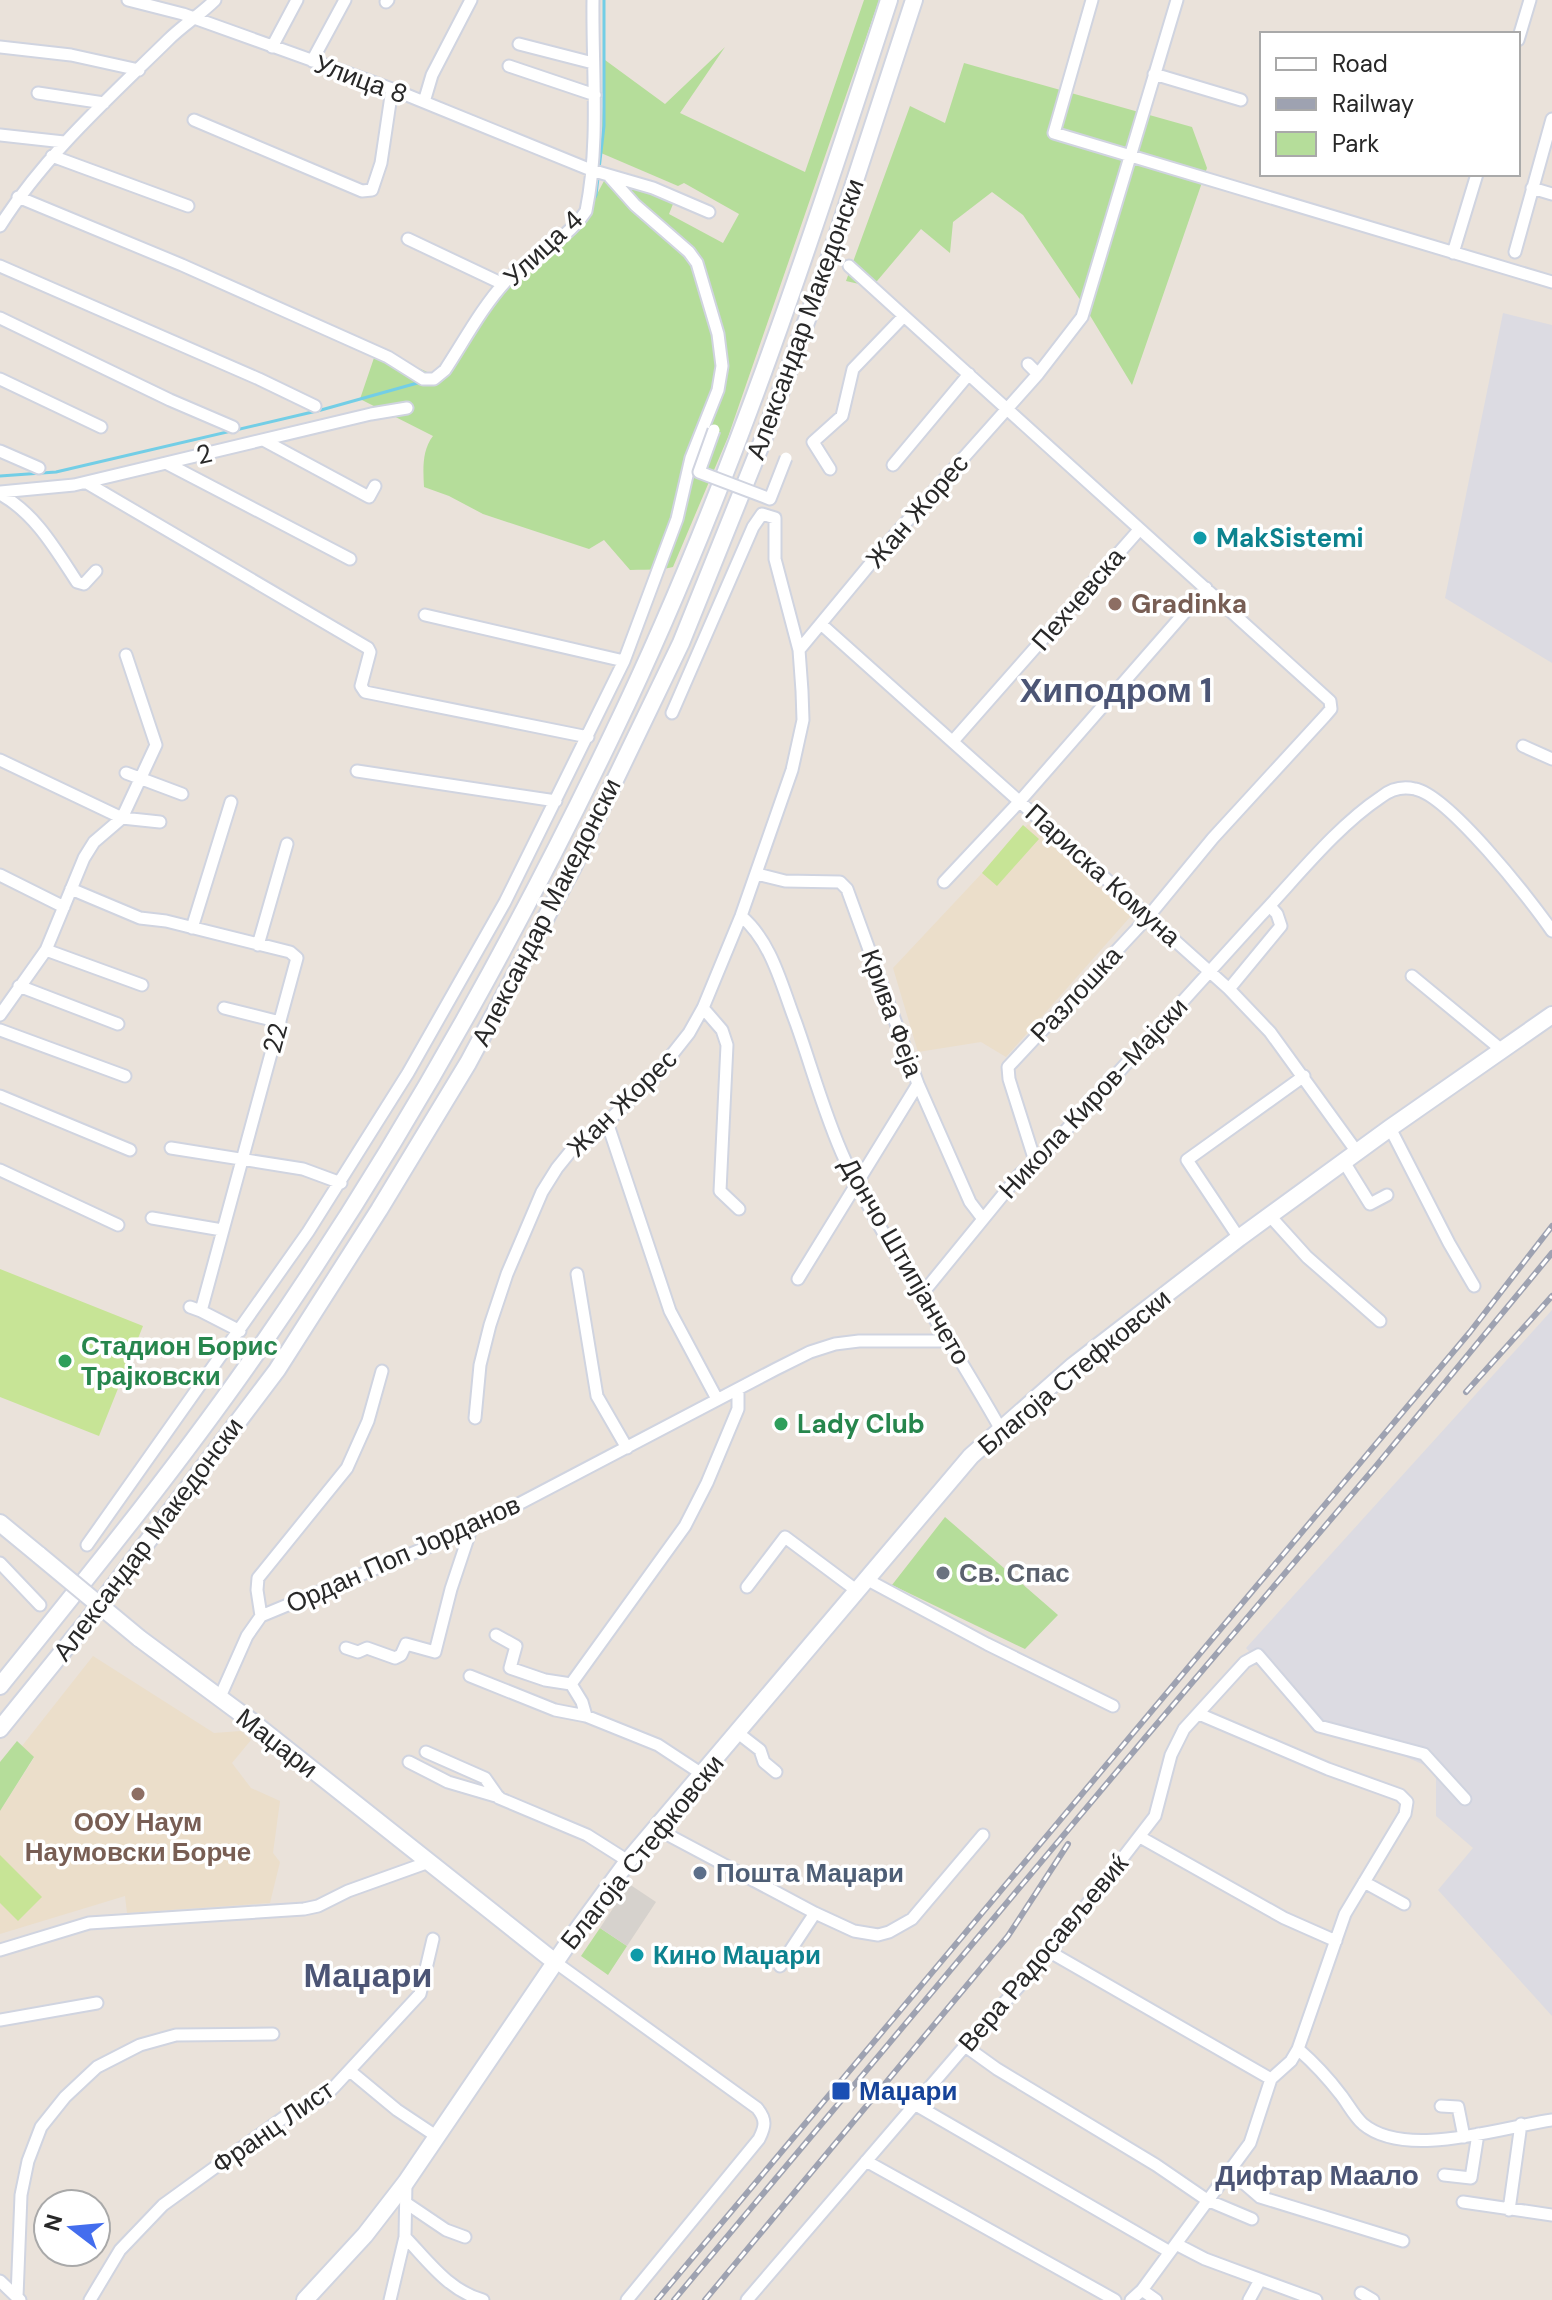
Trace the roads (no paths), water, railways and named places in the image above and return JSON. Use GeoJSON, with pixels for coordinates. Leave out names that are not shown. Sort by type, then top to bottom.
{"type":"FeatureCollection","features":[{"type":"Feature","properties":{"kind":"street","name":"Улица 8"},"geometry":{"type":"LineString","coordinates":[[128,0],[150,3],[392,89],[591,170],[653,188],[709,212]]}},
{"type":"Feature","properties":{"kind":"street"},"geometry":{"type":"LineString","coordinates":[[0,226],[18,197],[64,142],[169,39],[215,0]]}},
{"type":"Feature","properties":{"kind":"street"},"geometry":{"type":"LineString","coordinates":[[272,47],[297,0]]}},
{"type":"Feature","properties":{"kind":"street"},"geometry":{"type":"LineString","coordinates":[[312,61],[345,0]]}},
{"type":"Feature","properties":{"kind":"street"},"geometry":{"type":"LineString","coordinates":[[424,102],[432,75],[471,0]]}},
{"type":"Feature","properties":{"kind":"street","name":"Улица 4"},"geometry":{"type":"LineString","coordinates":[[18,197],[182,265],[375,351],[423,379],[434,379],[445,370],[503,284],[579,222],[586,211],[595,95],[593,0]]}},
{"type":"Feature","properties":{"kind":"street","name":"Александар Македонски"},"geometry":{"type":"LineString","coordinates":[[0,1686],[127,1529],[309,1276],[401,1130],[546,868],[616,728],[704,526],[767,365],[820,215],[889,0]]}},
{"type":"Feature","properties":{"kind":"street","name":"Александар Македонски"},"geometry":{"type":"LineString","coordinates":[[0,1729],[89,1619],[277,1370],[468,1063],[574,865],[681,643],[758,452],[832,251],[914,0]]}},
{"type":"Feature","properties":{"kind":"street"},"geometry":{"type":"LineString","coordinates":[[1092,0],[1054,133],[1552,282]]}},
{"type":"Feature","properties":{"kind":"street"},"geometry":{"type":"LineString","coordinates":[[1130,156],[1177,0]]}},
{"type":"Feature","properties":{"kind":"street"},"geometry":{"type":"LineString","coordinates":[[1520,33],[1530,0]]}},
{"type":"Feature","properties":{"kind":"street"},"geometry":{"type":"LineString","coordinates":[[519,44],[593,63]]}},
{"type":"Feature","properties":{"kind":"street"},"geometry":{"type":"LineString","coordinates":[[0,47],[71,55],[139,70]]}},
{"type":"Feature","properties":{"kind":"street"},"geometry":{"type":"LineString","coordinates":[[509,66],[595,95]]}},
{"type":"Feature","properties":{"kind":"street"},"geometry":{"type":"LineString","coordinates":[[1154,74],[1241,100]]}},
{"type":"Feature","properties":{"kind":"street"},"geometry":{"type":"LineString","coordinates":[[194,120],[362,191],[372,190],[381,163],[392,89]]}},
{"type":"Feature","properties":{"kind":"street"},"geometry":{"type":"LineString","coordinates":[[38,93],[104,103]]}},
{"type":"Feature","properties":{"kind":"street"},"geometry":{"type":"LineString","coordinates":[[1515,252],[1552,119]]}},
{"type":"Feature","properties":{"kind":"street"},"geometry":{"type":"LineString","coordinates":[[0,135],[64,142]]}},
{"type":"Feature","properties":{"kind":"street"},"geometry":{"type":"LineString","coordinates":[[52,156],[188,206]]}},
{"type":"Feature","properties":{"kind":"street","name":"Жан Жорес"},"geometry":{"type":"LineString","coordinates":[[799,650],[885,546],[1038,374],[1082,317],[1130,156]]}},
{"type":"Feature","properties":{"kind":"street"},"geometry":{"type":"LineString","coordinates":[[1453,253],[1476,176]]}},
{"type":"Feature","properties":{"kind":"street"},"geometry":{"type":"LineString","coordinates":[[87,1545],[341,1183],[448,1005],[505,902],[624,661],[677,519],[691,458],[718,390],[722,366],[718,334],[697,263],[610,177]]}},
{"type":"Feature","properties":{"kind":"street"},"geometry":{"type":"LineString","coordinates":[[1532,188],[1552,194]]}},
{"type":"Feature","properties":{"kind":"street"},"geometry":{"type":"LineString","coordinates":[[408,239],[503,284]]}},
{"type":"Feature","properties":{"kind":"street"},"geometry":{"type":"LineString","coordinates":[[0,266],[315,406]]}},
{"type":"Feature","properties":{"kind":"street","name":"Пехчевска"},"geometry":{"type":"LineString","coordinates":[[849,266],[1330,701]]}},
{"type":"Feature","properties":{"kind":"street"},"geometry":{"type":"LineString","coordinates":[[830,469],[813,442],[842,416],[853,369],[904,316]]}},
{"type":"Feature","properties":{"kind":"street"},"geometry":{"type":"LineString","coordinates":[[0,318],[233,427]]}},
{"type":"Feature","properties":{"kind":"street"},"geometry":{"type":"LineString","coordinates":[[1028,364],[1038,374]]}},
{"type":"Feature","properties":{"kind":"street"},"geometry":{"type":"LineString","coordinates":[[893,465],[969,374]]}},
{"type":"Feature","properties":{"kind":"street"},"geometry":{"type":"LineString","coordinates":[[0,379],[101,427]]}},
{"type":"Feature","properties":{"kind":"street","name":"2"},"geometry":{"type":"LineString","coordinates":[[0,493],[87,483],[407,408]]}},
{"type":"Feature","properties":{"kind":"street"},"geometry":{"type":"LineString","coordinates":[[714,430],[699,472],[727,483],[770,499],[786,458]]}},
{"type":"Feature","properties":{"kind":"street"},"geometry":{"type":"LineString","coordinates":[[265,441],[369,497],[375,486]]}},
{"type":"Feature","properties":{"kind":"street"},"geometry":{"type":"LineString","coordinates":[[0,451],[39,468]]}},
{"type":"Feature","properties":{"kind":"street"},"geometry":{"type":"LineString","coordinates":[[166,463],[350,559]]}},
{"type":"Feature","properties":{"kind":"street"},"geometry":{"type":"LineString","coordinates":[[87,483],[368,648],[370,652],[361,686],[365,692],[588,737]]}},
{"type":"Feature","properties":{"kind":"street"},"geometry":{"type":"LineString","coordinates":[[0,493],[21,508],[42,532],[77,582],[84,584],[96,571]]}},
{"type":"Feature","properties":{"kind":"street","name":"Жан Жорес"},"geometry":{"type":"LineString","coordinates":[[475,1418],[480,1365],[490,1325],[507,1274],[542,1192],[574,1147],[607,1122],[670,1061],[703,1008],[757,874],[792,770],[803,720],[799,650],[775,559],[775,518],[762,514],[753,527],[672,713]]}},
{"type":"Feature","properties":{"kind":"street","name":"Пехчевска"},"geometry":{"type":"LineString","coordinates":[[953,741],[1139,530]]}},
{"type":"Feature","properties":{"kind":"street"},"geometry":{"type":"LineString","coordinates":[[944,882],[1020,801],[1206,588]]}},
{"type":"Feature","properties":{"kind":"street"},"geometry":{"type":"LineString","coordinates":[[425,615],[624,661]]}},
{"type":"Feature","properties":{"kind":"street","name":"Париска Комуна"},"geometry":{"type":"LineString","coordinates":[[821,624],[1229,989],[1270,1032],[1304,1076],[1350,1157],[1370,1204],[1387,1195]]}},
{"type":"Feature","properties":{"kind":"street"},"geometry":{"type":"LineString","coordinates":[[0,1015],[46,950],[89,849],[122,818],[156,742],[126,655]]}},
{"type":"Feature","properties":{"kind":"street","name":"Разлошка"},"geometry":{"type":"LineString","coordinates":[[1035,1161],[1008,1067],[1148,917],[1213,838],[1329,712],[1330,701]]}},
{"type":"Feature","properties":{"kind":"street"},"geometry":{"type":"LineString","coordinates":[[1523,746],[1552,759]]}},
{"type":"Feature","properties":{"kind":"street"},"geometry":{"type":"LineString","coordinates":[[0,760],[122,818],[160,822]]}},
{"type":"Feature","properties":{"kind":"street"},"geometry":{"type":"LineString","coordinates":[[357,771],[556,801]]}},
{"type":"Feature","properties":{"kind":"street"},"geometry":{"type":"LineString","coordinates":[[126,773],[182,794]]}},
{"type":"Feature","properties":{"kind":"street","name":"Никола Киров-Мајски"},"geometry":{"type":"LineString","coordinates":[[922,1294],[1020,1174],[1358,814],[1383,795],[1399,787],[1416,789],[1439,801],[1525,892],[1552,931]]}},
{"type":"Feature","properties":{"kind":"street"},"geometry":{"type":"LineString","coordinates":[[192,928],[231,802]]}},
{"type":"Feature","properties":{"kind":"street"},"geometry":{"type":"LineString","coordinates":[[258,945],[287,844]]}},
{"type":"Feature","properties":{"kind":"street","name":"Крива Феја"},"geometry":{"type":"LineString","coordinates":[[757,874],[785,881],[840,882],[847,889],[918,1084],[970,1202],[983,1219]]}},
{"type":"Feature","properties":{"kind":"street"},"geometry":{"type":"LineString","coordinates":[[0,875],[64,907]]}},
{"type":"Feature","properties":{"kind":"street","name":"22"},"geometry":{"type":"LineString","coordinates":[[71,889],[140,918],[290,952],[297,958],[244,1159],[196,1309],[240,1331]]}},
{"type":"Feature","properties":{"kind":"street"},"geometry":{"type":"LineString","coordinates":[[1229,989],[1281,926],[1270,906]]}},
{"type":"Feature","properties":{"kind":"street","name":"Дончо Штипјанчето"},"geometry":{"type":"LineString","coordinates":[[741,916],[752,925],[776,969],[839,1144],[857,1185],[1000,1428]]}},
{"type":"Feature","properties":{"kind":"street"},"geometry":{"type":"LineString","coordinates":[[46,950],[142,985]]}},
{"type":"Feature","properties":{"kind":"street"},"geometry":{"type":"LineString","coordinates":[[1412,976],[1503,1051]]}},
{"type":"Feature","properties":{"kind":"street"},"geometry":{"type":"LineString","coordinates":[[19,986],[118,1024]]}},
{"type":"Feature","properties":{"kind":"street"},"geometry":{"type":"LineString","coordinates":[[224,1008],[280,1022]]}},
{"type":"Feature","properties":{"kind":"street"},"geometry":{"type":"LineString","coordinates":[[703,1008],[726,1037],[720,1191],[739,1209]]}},
{"type":"Feature","properties":{"kind":"street","name":"Благоја Стефковски"},"geometry":{"type":"LineString","coordinates":[[305,2300],[365,2235],[406,2182],[555,1962],[628,1861],[943,1487],[1000,1428],[1103,1342],[1239,1238],[1552,1015]]}},
{"type":"Feature","properties":{"kind":"street"},"geometry":{"type":"LineString","coordinates":[[0,1030],[125,1076]]}},
{"type":"Feature","properties":{"kind":"street"},"geometry":{"type":"LineString","coordinates":[[1239,1238],[1187,1160],[1304,1076]]}},
{"type":"Feature","properties":{"kind":"street"},"geometry":{"type":"LineString","coordinates":[[798,1279],[918,1084]]}},
{"type":"Feature","properties":{"kind":"street"},"geometry":{"type":"LineString","coordinates":[[0,1096],[130,1150]]}},
{"type":"Feature","properties":{"kind":"street"},"geometry":{"type":"LineString","coordinates":[[607,1122],[670,1311],[717,1399]]}},
{"type":"Feature","properties":{"kind":"street"},"geometry":{"type":"LineString","coordinates":[[1390,1128],[1474,1286]]}},
{"type":"Feature","properties":{"kind":"street"},"geometry":{"type":"LineString","coordinates":[[171,1148],[303,1169],[341,1183]]}},
{"type":"Feature","properties":{"kind":"street"},"geometry":{"type":"LineString","coordinates":[[0,1170],[118,1225]]}},
{"type":"Feature","properties":{"kind":"street"},"geometry":{"type":"LineString","coordinates":[[1270,1216],[1307,1257],[1380,1321]]}},
{"type":"Feature","properties":{"kind":"street"},"geometry":{"type":"LineString","coordinates":[[152,1218],[222,1230]]}},
{"type":"Feature","properties":{"kind":"street"},"geometry":{"type":"LineString","coordinates":[[577,1274],[597,1396],[627,1448]]}},
{"type":"Feature","properties":{"kind":"street","name":"Ордан Поп Јорданов"},"geometry":{"type":"LineString","coordinates":[[219,1699],[247,1636],[261,1616],[471,1529],[810,1352],[859,1341],[950,1341]]}},
{"type":"Feature","properties":{"kind":"street"},"geometry":{"type":"LineString","coordinates":[[261,1616],[258,1578],[347,1468],[368,1421],[382,1371]]}},
{"type":"Feature","properties":{"kind":"street"},"geometry":{"type":"LineString","coordinates":[[571,1684],[685,1526],[738,1409],[738,1390]]}},
{"type":"Feature","properties":{"kind":"street","name":"Маџари"},"geometry":{"type":"LineString","coordinates":[[0,1523],[139,1638],[255,1724],[555,1962]]}},
{"type":"Feature","properties":{"kind":"street"},"geometry":{"type":"LineString","coordinates":[[346,1648],[358,1652],[367,1648],[395,1658],[401,1655],[406,1644],[435,1652],[471,1529]]}},
{"type":"Feature","properties":{"kind":"street"},"geometry":{"type":"LineString","coordinates":[[747,1587],[785,1537],[861,1584],[1113,1706]]}},
{"type":"Feature","properties":{"kind":"street"},"geometry":{"type":"LineString","coordinates":[[0,1563],[40,1605]]}},
{"type":"Feature","properties":{"kind":"street"},"geometry":{"type":"LineString","coordinates":[[496,1635],[516,1646],[510,1668],[545,1680],[571,1684],[586,1716]]}},
{"type":"Feature","properties":{"kind":"street","name":"Вера Радосављевиќ"},"geometry":{"type":"LineString","coordinates":[[747,2300],[1050,1952],[1140,1837],[1155,1816],[1171,1755],[1184,1729],[1245,1662],[1258,1655],[1319,1726],[1424,1754],[1465,1799]]}},
{"type":"Feature","properties":{"kind":"street"},"geometry":{"type":"LineString","coordinates":[[470,1676],[555,1710],[586,1716],[658,1745],[702,1774]]}},
{"type":"Feature","properties":{"kind":"street"},"geometry":{"type":"LineString","coordinates":[[1131,2300],[1142,2290],[1250,2143],[1271,2079],[1291,2061],[1298,2049],[1345,1914],[1405,1814],[1407,1802],[1404,1798],[1199,1714]]}},
{"type":"Feature","properties":{"kind":"street"},"geometry":{"type":"LineString","coordinates":[[738,1733],[760,1750],[764,1762],[776,1772]]}},
{"type":"Feature","properties":{"kind":"street"},"geometry":{"type":"LineString","coordinates":[[426,1752],[485,1778],[499,1797]]}},
{"type":"Feature","properties":{"kind":"street"},"geometry":{"type":"LineString","coordinates":[[409,1762],[448,1782],[499,1797],[587,1835],[628,1861]]}},
{"type":"Feature","properties":{"kind":"street"},"geometry":{"type":"LineString","coordinates":[[657,1829],[815,1913],[866,1934],[889,1932],[912,1919],[983,1835]]}},
{"type":"Feature","properties":{"kind":"street"},"geometry":{"type":"LineString","coordinates":[[1140,1837],[1284,1918],[1336,1941]]}},
{"type":"Feature","properties":{"kind":"street"},"geometry":{"type":"LineString","coordinates":[[0,1950],[89,1923],[304,1909],[429,1862]]}},
{"type":"Feature","properties":{"kind":"street"},"geometry":{"type":"LineString","coordinates":[[1364,1882],[1404,1904]]}},
{"type":"Feature","properties":{"kind":"street"},"geometry":{"type":"LineString","coordinates":[[780,1966],[815,1913]]}},
{"type":"Feature","properties":{"kind":"street"},"geometry":{"type":"LineString","coordinates":[[540,1984],[536,1957],[528,1942],[555,1941],[573,1936]]}},
{"type":"Feature","properties":{"kind":"street","name":"Франц Лист"},"geometry":{"type":"LineString","coordinates":[[90,2300],[120,2250],[163,2205],[290,2113],[322,2099],[350,2071],[420,1994],[433,1939]]}},
{"type":"Feature","properties":{"kind":"street"},"geometry":{"type":"LineString","coordinates":[[1050,1952],[1271,2079]]}},
{"type":"Feature","properties":{"kind":"street","name":"Благоја Стефковски"},"geometry":{"type":"LineString","coordinates":[[555,1962],[764,2116],[765,2128],[759,2139],[627,2300]]}},
{"type":"Feature","properties":{"kind":"street"},"geometry":{"type":"LineString","coordinates":[[0,2020],[97,2003]]}},
{"type":"Feature","properties":{"kind":"street"},"geometry":{"type":"LineString","coordinates":[[18,2299],[21,2195],[28,2161],[41,2127],[65,2097],[97,2067],[140,2045],[176,2035],[273,2034]]}},
{"type":"Feature","properties":{"kind":"street"},"geometry":{"type":"LineString","coordinates":[[965,2046],[1207,2200],[1252,2219]]}},
{"type":"Feature","properties":{"kind":"street"},"geometry":{"type":"LineString","coordinates":[[1298,2049],[1316,2066],[1361,2122],[1382,2134],[1424,2141],[1464,2137],[1552,2120]]}},
{"type":"Feature","properties":{"kind":"street"},"geometry":{"type":"LineString","coordinates":[[350,2071],[397,2110],[436,2136]]}},
{"type":"Feature","properties":{"kind":"street"},"geometry":{"type":"LineString","coordinates":[[916,2105],[1173,2248],[1316,2300]]}},
{"type":"Feature","properties":{"kind":"street"},"geometry":{"type":"LineString","coordinates":[[1441,2106],[1458,2107],[1464,2137]]}},
{"type":"Feature","properties":{"kind":"street"},"geometry":{"type":"LineString","coordinates":[[1509,2210],[1521,2124]]}},
{"type":"Feature","properties":{"kind":"street"},"geometry":{"type":"LineString","coordinates":[[1444,2175],[1471,2178],[1478,2134]]}},
{"type":"Feature","properties":{"kind":"street"},"geometry":{"type":"LineString","coordinates":[[866,2161],[1115,2300]]}},
{"type":"Feature","properties":{"kind":"street"},"geometry":{"type":"LineString","coordinates":[[1231,2172],[1260,2197],[1403,2241]]}},
{"type":"Feature","properties":{"kind":"street"},"geometry":{"type":"LineString","coordinates":[[390,2300],[405,2237],[406,2182]]}},
{"type":"Feature","properties":{"kind":"street"},"geometry":{"type":"LineString","coordinates":[[1463,2202],[1552,2215]]}},
{"type":"Feature","properties":{"kind":"street"},"geometry":{"type":"LineString","coordinates":[[406,2203],[446,2230],[465,2237]]}},
{"type":"Feature","properties":{"kind":"street"},"geometry":{"type":"LineString","coordinates":[[405,2237],[440,2276],[467,2294],[483,2300]]}},
{"type":"Feature","properties":{"kind":"street"},"geometry":{"type":"LineString","coordinates":[[1249,2300],[1260,2280]]}},
{"type":"Feature","properties":{"kind":"street"},"geometry":{"type":"LineString","coordinates":[[0,2281],[18,2299]]}},
{"type":"Feature","properties":{"kind":"street"},"geometry":{"type":"LineString","coordinates":[[1142,2290],[1156,2300]]}},
{"type":"Feature","properties":{"kind":"street"},"geometry":{"type":"LineString","coordinates":[[1361,2293],[1373,2300]]}},
{"type":"Feature","properties":{"kind":"waterway"},"geometry":{"type":"LineString","coordinates":[[593,201],[604,126],[604,0]]}},
{"type":"Feature","properties":{"kind":"waterway"},"geometry":{"type":"LineString","coordinates":[[518,264],[543,245]]}},
{"type":"Feature","properties":{"kind":"waterway"},"geometry":{"type":"LineString","coordinates":[[0,476],[56,472],[321,410],[421,382]]}},
{"type":"Feature","properties":{"kind":"railway"},"geometry":{"type":"LineString","coordinates":[[657,2300],[1470,1332],[1552,1226]]}},
{"type":"Feature","properties":{"kind":"railway"},"geometry":{"type":"LineString","coordinates":[[674,2300],[1552,1253]]}},
{"type":"Feature","properties":{"kind":"railway"},"geometry":{"type":"LineString","coordinates":[[1466,1392],[1552,1296]]}},
{"type":"Feature","properties":{"kind":"railway"},"geometry":{"type":"LineString","coordinates":[[705,2300],[1008,1936],[1068,1844]]}},
{"type":"Feature","properties":{"kind":"place","name":"MakSistemi"},"geometry":{"type":"Point","coordinates":[1200,538]}},
{"type":"Feature","properties":{"kind":"place","name":"Gradinka"},"geometry":{"type":"Point","coordinates":[1115,604]}},
{"type":"Feature","properties":{"kind":"place","name":"Стадион Борис Трајковски"},"geometry":{"type":"Point","coordinates":[65,1361]}},
{"type":"Feature","properties":{"kind":"place","name":"Lady Club"},"geometry":{"type":"Point","coordinates":[781,1424]}},
{"type":"Feature","properties":{"kind":"place","name":"Св. Спас"},"geometry":{"type":"Point","coordinates":[943,1573]}},
{"type":"Feature","properties":{"kind":"place","name":"ООУ Наум Наумовски Борче"},"geometry":{"type":"Point","coordinates":[138,1794]}},
{"type":"Feature","properties":{"kind":"place","name":"Пошта Маџари"},"geometry":{"type":"Point","coordinates":[700,1873]}},
{"type":"Feature","properties":{"kind":"place","name":"Кино Маџари"},"geometry":{"type":"Point","coordinates":[637,1955]}},
{"type":"Feature","properties":{"kind":"place","name":"Маџари"},"geometry":{"type":"Point","coordinates":[841,2091]}},
{"type":"Feature","properties":{"kind":"district","name":"Хиподром 1"},"geometry":{"type":"Point","coordinates":[1116,690]}},
{"type":"Feature","properties":{"kind":"district","name":"Маџари"},"geometry":{"type":"Point","coordinates":[368,1975]}},
{"type":"Feature","properties":{"kind":"district","name":"Дифтар Маало"},"geometry":{"type":"Point","coordinates":[1317,2175]}}]}
